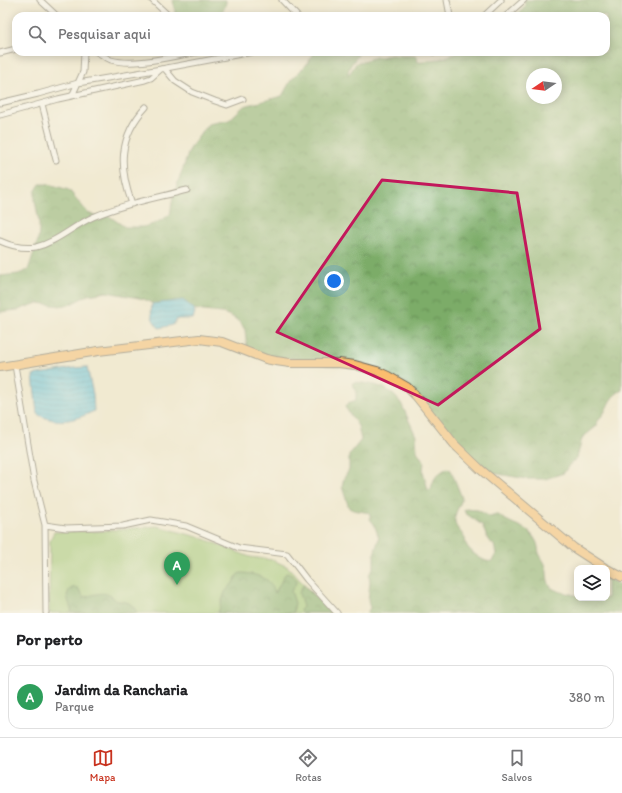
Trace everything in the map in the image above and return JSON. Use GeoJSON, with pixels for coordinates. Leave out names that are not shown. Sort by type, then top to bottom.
{"type":"FeatureCollection","features":[{"type":"Feature","properties":{"kind":"main road"},"geometry":{"type":"LineString","coordinates":[[0,367],[98,351],[199,339],[222,342],[266,359],[276,361],[290,363],[339,363],[355,365],[378,372],[407,387],[455,445],[480,469],[574,548],[600,565]]}},
{"type":"Feature","properties":{"kind":"main road"},"geometry":{"type":"LineString","coordinates":[[610,571],[622,577]]}},
{"type":"Feature","properties":{"kind":"street"},"geometry":{"type":"LineString","coordinates":[[40,0],[53,12]]}},
{"type":"Feature","properties":{"kind":"street"},"geometry":{"type":"LineString","coordinates":[[152,0],[165,12]]}},
{"type":"Feature","properties":{"kind":"street"},"geometry":{"type":"LineString","coordinates":[[282,0],[293,12]]}},
{"type":"Feature","properties":{"kind":"street"},"geometry":{"type":"LineString","coordinates":[[447,0],[449,12]]}},
{"type":"Feature","properties":{"kind":"street"},"geometry":{"type":"LineString","coordinates":[[488,12],[502,0]]}},
{"type":"Feature","properties":{"kind":"street"},"geometry":{"type":"LineString","coordinates":[[510,12],[524,0]]}},
{"type":"Feature","properties":{"kind":"street"},"geometry":{"type":"LineString","coordinates":[[0,53],[12,50]]}},
{"type":"Feature","properties":{"kind":"street"},"geometry":{"type":"LineString","coordinates":[[72,96],[83,72],[84,56]]}},
{"type":"Feature","properties":{"kind":"street"},"geometry":{"type":"LineString","coordinates":[[104,56],[110,60],[127,62],[174,56]]}},
{"type":"Feature","properties":{"kind":"street"},"geometry":{"type":"LineString","coordinates":[[0,103],[78,83],[231,56]]}},
{"type":"Feature","properties":{"kind":"street"},"geometry":{"type":"LineString","coordinates":[[0,114],[145,80],[151,78],[163,69]]}},
{"type":"Feature","properties":{"kind":"street"},"geometry":{"type":"LineString","coordinates":[[163,69],[175,81],[192,92],[215,101],[227,105],[243,99]]}},
{"type":"Feature","properties":{"kind":"street"},"geometry":{"type":"LineString","coordinates":[[42,104],[56,160]]}},
{"type":"Feature","properties":{"kind":"street"},"geometry":{"type":"LineString","coordinates":[[132,204],[127,191],[123,159],[129,129],[136,117],[146,107]]}},
{"type":"Feature","properties":{"kind":"street"},"geometry":{"type":"LineString","coordinates":[[0,241],[24,248],[37,246],[53,240],[92,217],[132,204],[187,190]]}},
{"type":"Feature","properties":{"kind":"street"},"geometry":{"type":"LineString","coordinates":[[15,365],[34,481],[45,525],[46,613]]}},
{"type":"Feature","properties":{"kind":"street"},"geometry":{"type":"LineString","coordinates":[[45,525],[66,528],[123,526],[151,520],[186,526],[240,548],[287,554],[307,580],[337,613]]}},
{"type":"Feature","properties":{"kind":"highlighted area"},"geometry":{"type":"Polygon","coordinates":[[[382,180],[517,193],[540,329],[438,405],[277,332],[382,180]]]}},
{"type":"Feature","properties":{"kind":"green space"},"geometry":{"type":"Polygon","coordinates":[[[173,0],[226,0],[224,8],[221,12],[175,12],[173,0]]]}},
{"type":"Feature","properties":{"kind":"green space"},"geometry":{"type":"Polygon","coordinates":[[[523,0],[622,0],[622,390],[611,400],[604,413],[598,420],[597,426],[582,438],[577,458],[569,465],[564,473],[545,479],[527,479],[492,473],[456,445],[401,381],[352,367],[326,365],[290,358],[277,359],[247,349],[245,330],[240,322],[231,316],[222,313],[153,304],[144,299],[107,292],[88,295],[71,304],[61,306],[38,303],[18,310],[0,312],[0,276],[18,274],[28,270],[38,240],[39,222],[35,192],[40,184],[49,184],[69,190],[88,213],[98,217],[109,216],[125,227],[143,227],[154,224],[170,215],[173,197],[190,148],[208,124],[229,120],[244,106],[282,96],[291,80],[306,65],[312,56],[357,56],[350,67],[348,76],[356,63],[376,57],[386,56],[415,56],[417,57],[418,62],[423,62],[448,56],[610,56],[610,12],[520,12],[525,2],[523,0]]]}},
{"type":"Feature","properties":{"kind":"green space"},"geometry":{"type":"Polygon","coordinates":[[[357,382],[384,388],[393,394],[401,403],[416,436],[417,451],[424,462],[423,471],[428,490],[431,489],[434,479],[438,475],[447,468],[451,470],[462,498],[455,515],[455,523],[465,538],[467,546],[475,554],[486,561],[492,561],[496,554],[494,545],[488,540],[482,525],[465,513],[464,510],[466,509],[478,510],[490,517],[499,515],[527,530],[537,542],[539,553],[547,570],[549,584],[556,590],[574,595],[574,601],[610,601],[610,580],[622,586],[622,613],[367,613],[370,608],[368,601],[370,582],[369,575],[374,566],[374,554],[379,538],[374,524],[370,519],[370,513],[349,508],[342,487],[344,478],[349,470],[349,455],[361,440],[358,426],[345,407],[348,403],[356,400],[356,390],[352,383],[357,382]]]}},
{"type":"Feature","properties":{"kind":"green space"},"geometry":{"type":"Polygon","coordinates":[[[157,526],[202,538],[250,557],[273,560],[288,567],[330,613],[49,613],[50,540],[54,532],[101,531],[157,526]]]}},
{"type":"Feature","properties":{"kind":"green space"},"geometry":{"type":"Polygon","coordinates":[[[287,573],[293,576],[297,580],[291,591],[295,603],[293,613],[218,613],[225,592],[233,583],[238,574],[253,574],[265,579],[272,585],[275,593],[285,574],[287,573]]]}},
{"type":"Feature","properties":{"kind":"green space"},"geometry":{"type":"Polygon","coordinates":[[[303,585],[331,613],[301,613],[300,610],[303,607],[299,593],[303,585]]]}},
{"type":"Feature","properties":{"kind":"green space"},"geometry":{"type":"Polygon","coordinates":[[[74,587],[78,588],[84,597],[102,593],[113,597],[117,601],[127,602],[134,607],[137,613],[72,613],[67,596],[69,590],[74,587]]]}},
{"type":"Feature","properties":{"kind":"water"},"geometry":{"type":"Polygon","coordinates":[[[183,300],[194,309],[195,312],[193,319],[177,319],[173,325],[159,328],[152,317],[152,304],[183,300]]]}},
{"type":"Feature","properties":{"kind":"water"},"geometry":{"type":"Polygon","coordinates":[[[87,367],[93,394],[94,411],[72,419],[59,421],[37,414],[33,375],[87,367]]]}},
{"type":"Feature","properties":{"kind":"place","name":"Jardim da Rancharia"},"geometry":{"type":"Point","coordinates":[177,585]}}]}
